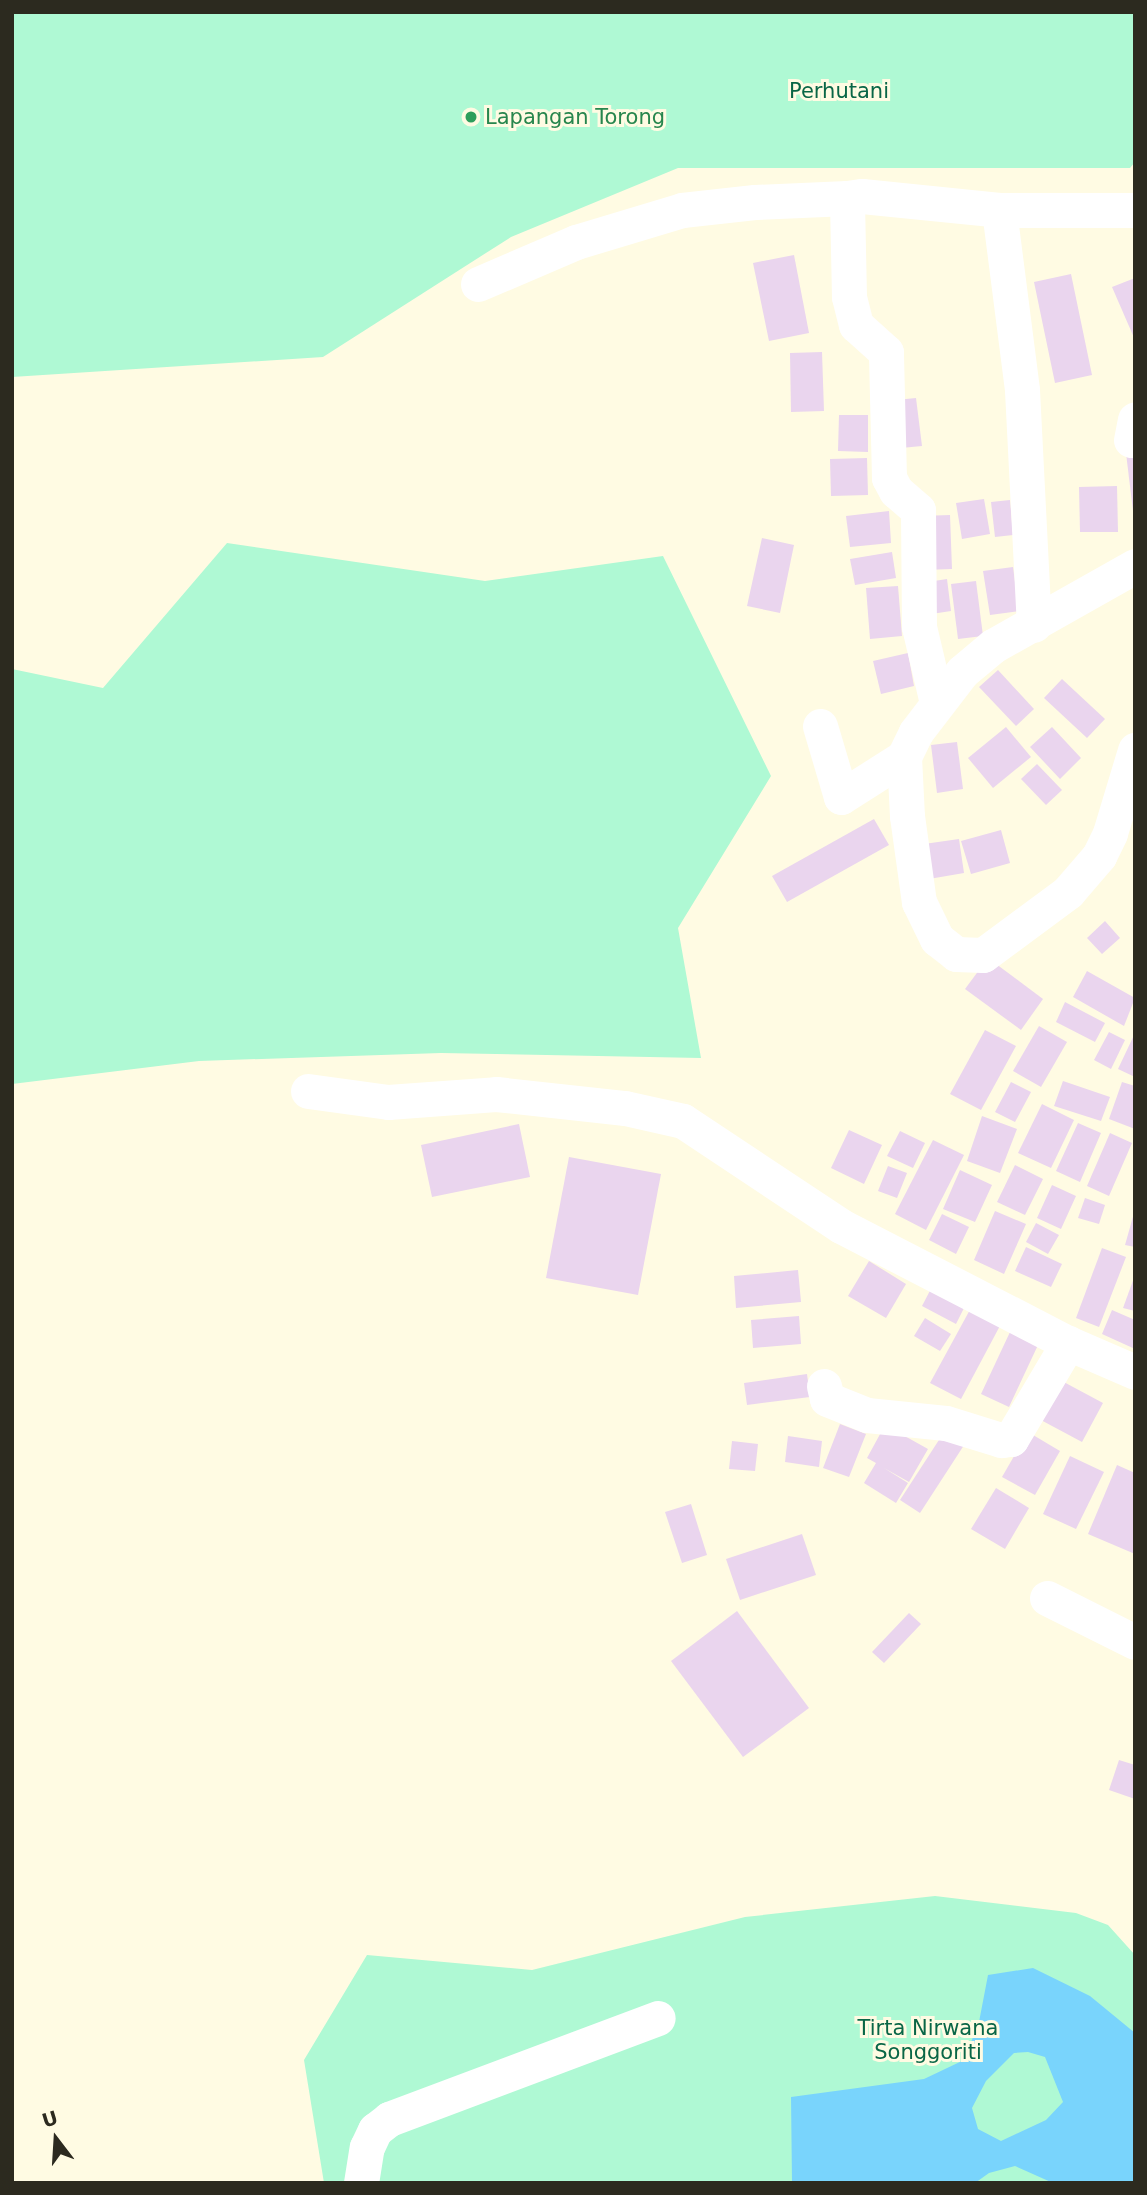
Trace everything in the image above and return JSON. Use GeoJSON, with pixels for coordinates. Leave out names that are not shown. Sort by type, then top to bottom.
{"type":"FeatureCollection","features":[{"type":"Feature","properties":{"kind":"street"},"geometry":{"type":"LineString","coordinates":[[478,284],[576,242],[682,210],[862,196],[999,209],[1135,210]]}},
{"type":"Feature","properties":{"kind":"street"},"geometry":{"type":"LineString","coordinates":[[847,198],[849,297],[856,325],[886,352],[889,478],[896,491],[918,510],[919,626],[937,703]]}},
{"type":"Feature","properties":{"kind":"street"},"geometry":{"type":"LineString","coordinates":[[999,209],[1022,390],[1034,625]]}},
{"type":"Feature","properties":{"kind":"street"},"geometry":{"type":"LineString","coordinates":[[820,726],[841,797],[904,757],[937,703],[962,672],[993,646],[1135,566]]}},
{"type":"Feature","properties":{"kind":"street"},"geometry":{"type":"LineString","coordinates":[[904,757],[907,816],[919,902],[937,939],[956,954],[983,955],[1068,892],[1099,856],[1135,750]]}},
{"type":"Feature","properties":{"kind":"street"},"geometry":{"type":"LineString","coordinates":[[308,1091],[388,1102],[496,1094],[625,1108],[683,1121],[841,1226],[1068,1343],[1135,1372]]}},
{"type":"Feature","properties":{"kind":"street"},"geometry":{"type":"LineString","coordinates":[[824,1386],[827,1399],[867,1415],[946,1423],[1001,1440],[1011,1439],[1068,1343]]}},
{"type":"Feature","properties":{"kind":"street"},"geometry":{"type":"LineString","coordinates":[[1047,1598],[1135,1642]]}},
{"type":"Feature","properties":{"kind":"street"},"geometry":{"type":"LineString","coordinates":[[361,2183],[367,2147],[375,2130],[389,2119],[658,2018]]}},
{"type":"Feature","properties":{"kind":"green space","name":"Perhutani"},"geometry":{"type":"Polygon","coordinates":[[[12,12],[1135,12],[1135,162],[1130,168],[678,168],[511,237],[323,357],[12,377],[12,12]]]}},
{"type":"Feature","properties":{"kind":"green space"},"geometry":{"type":"Polygon","coordinates":[[[227,543],[485,581],[663,556],[771,776],[678,928],[701,1058],[441,1053],[199,1061],[12,1084],[12,669],[103,688],[227,543]]]}},
{"type":"Feature","properties":{"kind":"green space","name":"Tirta Nirwana Songgoriti"},"geometry":{"type":"Polygon","coordinates":[[[935,1896],[1076,1913],[1108,1925],[1135,1955],[1135,2183],[324,2183],[304,2060],[367,1955],[532,1970],[745,1917],[935,1896]]]}},
{"type":"Feature","properties":{"kind":"water"},"geometry":{"type":"Polygon","coordinates":[[[1033,1968],[1090,1996],[1135,2033],[1135,2183],[1053,2183],[1015,2166],[989,2173],[975,2183],[792,2183],[791,2097],[924,2079],[964,2060],[979,2022],[988,1975],[1033,1968]],[[1028,2052],[1014,2053],[986,2081],[972,2108],[978,2129],[1001,2141],[1046,2120],[1063,2102],[1045,2057],[1028,2052]]]}},
{"type":"Feature","properties":{"kind":"building"},"geometry":{"type":"Polygon","coordinates":[[[794,255],[809,333],[769,341],[753,263],[794,255]]]}},
{"type":"Feature","properties":{"kind":"building"},"geometry":{"type":"Polygon","coordinates":[[[1071,274],[1092,375],[1055,383],[1034,282],[1071,274]]]}},
{"type":"Feature","properties":{"kind":"building"},"geometry":{"type":"Polygon","coordinates":[[[1135,278],[1135,340],[1112,287],[1135,278]]]}},
{"type":"Feature","properties":{"kind":"building"},"geometry":{"type":"Polygon","coordinates":[[[822,352],[824,411],[791,412],[790,353],[822,352]]]}},
{"type":"Feature","properties":{"kind":"building"},"geometry":{"type":"Polygon","coordinates":[[[916,398],[922,446],[901,448],[896,400],[916,398]]]}},
{"type":"Feature","properties":{"kind":"building"},"geometry":{"type":"Polygon","coordinates":[[[839,415],[868,415],[868,452],[838,451],[839,415]]]}},
{"type":"Feature","properties":{"kind":"building"},"geometry":{"type":"Polygon","coordinates":[[[1135,452],[1135,511],[1133,511],[1126,453],[1135,452]]]}},
{"type":"Feature","properties":{"kind":"building"},"geometry":{"type":"Polygon","coordinates":[[[867,458],[868,495],[831,496],[830,459],[867,458]]]}},
{"type":"Feature","properties":{"kind":"building"},"geometry":{"type":"Polygon","coordinates":[[[1117,486],[1118,532],[1080,532],[1079,487],[1117,486]]]}},
{"type":"Feature","properties":{"kind":"building"},"geometry":{"type":"Polygon","coordinates":[[[984,499],[990,534],[962,539],[956,503],[984,499]]]}},
{"type":"Feature","properties":{"kind":"building"},"geometry":{"type":"Polygon","coordinates":[[[1010,500],[1013,535],[995,537],[991,502],[1010,500]]]}},
{"type":"Feature","properties":{"kind":"building"},"geometry":{"type":"Polygon","coordinates":[[[889,511],[891,543],[850,547],[846,516],[889,511]]]}},
{"type":"Feature","properties":{"kind":"building"},"geometry":{"type":"Polygon","coordinates":[[[950,515],[952,569],[924,570],[921,516],[950,515]]]}},
{"type":"Feature","properties":{"kind":"building"},"geometry":{"type":"Polygon","coordinates":[[[762,538],[794,545],[780,613],[747,606],[762,538]]]}},
{"type":"Feature","properties":{"kind":"building"},"geometry":{"type":"Polygon","coordinates":[[[892,552],[896,578],[855,585],[850,559],[892,552]]]}},
{"type":"Feature","properties":{"kind":"building"},"geometry":{"type":"Polygon","coordinates":[[[1013,567],[1019,611],[990,615],[983,571],[1013,567]]]}},
{"type":"Feature","properties":{"kind":"building"},"geometry":{"type":"Polygon","coordinates":[[[947,579],[951,611],[925,615],[921,583],[947,579]]]}},
{"type":"Feature","properties":{"kind":"building"},"geometry":{"type":"Polygon","coordinates":[[[976,581],[983,636],[958,639],[951,584],[976,581]]]}},
{"type":"Feature","properties":{"kind":"building"},"geometry":{"type":"Polygon","coordinates":[[[898,586],[902,636],[870,639],[866,588],[898,586]]]}},
{"type":"Feature","properties":{"kind":"building"},"geometry":{"type":"Polygon","coordinates":[[[908,653],[914,686],[881,694],[873,661],[908,653]]]}},
{"type":"Feature","properties":{"kind":"building"},"geometry":{"type":"Polygon","coordinates":[[[998,670],[1034,709],[1016,726],[979,687],[998,670]]]}},
{"type":"Feature","properties":{"kind":"building"},"geometry":{"type":"Polygon","coordinates":[[[1062,679],[1105,719],[1087,738],[1044,698],[1062,679]]]}},
{"type":"Feature","properties":{"kind":"building"},"geometry":{"type":"Polygon","coordinates":[[[1006,727],[1031,757],[993,788],[968,758],[1006,727]]]}},
{"type":"Feature","properties":{"kind":"building"},"geometry":{"type":"Polygon","coordinates":[[[1052,727],[1081,758],[1060,779],[1030,747],[1052,727]]]}},
{"type":"Feature","properties":{"kind":"building"},"geometry":{"type":"Polygon","coordinates":[[[957,742],[963,789],[937,793],[931,745],[957,742]]]}},
{"type":"Feature","properties":{"kind":"building"},"geometry":{"type":"Polygon","coordinates":[[[1037,764],[1062,790],[1046,805],[1021,779],[1037,764]]]}},
{"type":"Feature","properties":{"kind":"building"},"geometry":{"type":"Polygon","coordinates":[[[874,819],[889,845],[787,902],[772,876],[874,819]]]}},
{"type":"Feature","properties":{"kind":"building"},"geometry":{"type":"Polygon","coordinates":[[[1001,830],[1010,863],[971,874],[961,841],[1001,830]]]}},
{"type":"Feature","properties":{"kind":"building"},"geometry":{"type":"Polygon","coordinates":[[[959,839],[964,873],[929,879],[924,844],[959,839]]]}},
{"type":"Feature","properties":{"kind":"building"},"geometry":{"type":"Polygon","coordinates":[[[1105,921],[1120,938],[1102,954],[1087,938],[1105,921]]]}},
{"type":"Feature","properties":{"kind":"building"},"geometry":{"type":"Polygon","coordinates":[[[988,958],[1043,999],[1021,1030],[965,989],[988,958]]]}},
{"type":"Feature","properties":{"kind":"building"},"geometry":{"type":"Polygon","coordinates":[[[1087,971],[1135,998],[1124,1026],[1073,997],[1087,971]]]}},
{"type":"Feature","properties":{"kind":"building"},"geometry":{"type":"Polygon","coordinates":[[[1065,1002],[1105,1023],[1095,1042],[1056,1022],[1065,1002]]]}},
{"type":"Feature","properties":{"kind":"building"},"geometry":{"type":"Polygon","coordinates":[[[1039,1026],[1067,1042],[1041,1087],[1013,1071],[1039,1026]]]}},
{"type":"Feature","properties":{"kind":"building"},"geometry":{"type":"Polygon","coordinates":[[[985,1030],[1016,1046],[981,1110],[950,1094],[985,1030]]]}},
{"type":"Feature","properties":{"kind":"building"},"geometry":{"type":"Polygon","coordinates":[[[1109,1032],[1125,1040],[1111,1069],[1094,1060],[1109,1032]]]}},
{"type":"Feature","properties":{"kind":"building"},"geometry":{"type":"Polygon","coordinates":[[[1135,1033],[1135,1077],[1118,1069],[1135,1033]]]}},
{"type":"Feature","properties":{"kind":"building"},"geometry":{"type":"Polygon","coordinates":[[[1063,1081],[1110,1097],[1101,1121],[1054,1106],[1063,1081]]]}},
{"type":"Feature","properties":{"kind":"building"},"geometry":{"type":"Polygon","coordinates":[[[1011,1082],[1031,1092],[1015,1122],[995,1112],[1011,1082]]]}},
{"type":"Feature","properties":{"kind":"building"},"geometry":{"type":"Polygon","coordinates":[[[1122,1082],[1135,1086],[1135,1129],[1109,1119],[1122,1082]]]}},
{"type":"Feature","properties":{"kind":"building"},"geometry":{"type":"Polygon","coordinates":[[[1042,1104],[1074,1120],[1051,1168],[1018,1153],[1042,1104]]]}},
{"type":"Feature","properties":{"kind":"building"},"geometry":{"type":"Polygon","coordinates":[[[982,1116],[1017,1129],[1000,1173],[967,1161],[982,1116]]]}},
{"type":"Feature","properties":{"kind":"building"},"geometry":{"type":"Polygon","coordinates":[[[1078,1123],[1101,1133],[1080,1182],[1056,1171],[1078,1123]]]}},
{"type":"Feature","properties":{"kind":"building"},"geometry":{"type":"Polygon","coordinates":[[[519,1124],[530,1177],[432,1197],[421,1145],[519,1124]]]}},
{"type":"Feature","properties":{"kind":"building"},"geometry":{"type":"Polygon","coordinates":[[[849,1130],[882,1145],[864,1184],[831,1168],[849,1130]]]}},
{"type":"Feature","properties":{"kind":"building"},"geometry":{"type":"Polygon","coordinates":[[[900,1131],[925,1143],[913,1168],[887,1156],[900,1131]]]}},
{"type":"Feature","properties":{"kind":"building"},"geometry":{"type":"Polygon","coordinates":[[[1110,1133],[1132,1143],[1109,1196],[1087,1186],[1110,1133]]]}},
{"type":"Feature","properties":{"kind":"building"},"geometry":{"type":"Polygon","coordinates":[[[933,1140],[964,1155],[926,1230],[895,1214],[933,1140]]]}},
{"type":"Feature","properties":{"kind":"building"},"geometry":{"type":"Polygon","coordinates":[[[569,1157],[661,1174],[638,1295],[546,1278],[569,1157]]]}},
{"type":"Feature","properties":{"kind":"building"},"geometry":{"type":"Polygon","coordinates":[[[1015,1165],[1043,1179],[1025,1215],[997,1202],[1015,1165]]]}},
{"type":"Feature","properties":{"kind":"building"},"geometry":{"type":"Polygon","coordinates":[[[888,1166],[907,1173],[897,1198],[878,1191],[888,1166]]]}},
{"type":"Feature","properties":{"kind":"building"},"geometry":{"type":"Polygon","coordinates":[[[960,1170],[992,1185],[975,1222],[943,1209],[960,1170]]]}},
{"type":"Feature","properties":{"kind":"building"},"geometry":{"type":"Polygon","coordinates":[[[1052,1185],[1076,1196],[1061,1229],[1037,1218],[1052,1185]]]}},
{"type":"Feature","properties":{"kind":"building"},"geometry":{"type":"Polygon","coordinates":[[[1085,1198],[1105,1205],[1099,1224],[1078,1218],[1085,1198]]]}},
{"type":"Feature","properties":{"kind":"building"},"geometry":{"type":"Polygon","coordinates":[[[995,1211],[1026,1224],[1004,1274],[974,1260],[995,1211]]]}},
{"type":"Feature","properties":{"kind":"building"},"geometry":{"type":"Polygon","coordinates":[[[1135,1213],[1135,1247],[1125,1245],[1135,1213]]]}},
{"type":"Feature","properties":{"kind":"building"},"geometry":{"type":"Polygon","coordinates":[[[942,1214],[969,1227],[956,1254],[929,1240],[942,1214]]]}},
{"type":"Feature","properties":{"kind":"building"},"geometry":{"type":"Polygon","coordinates":[[[1036,1223],[1059,1235],[1048,1254],[1026,1242],[1036,1223]]]}},
{"type":"Feature","properties":{"kind":"building"},"geometry":{"type":"Polygon","coordinates":[[[1026,1247],[1062,1264],[1051,1287],[1015,1271],[1026,1247]]]}},
{"type":"Feature","properties":{"kind":"building"},"geometry":{"type":"Polygon","coordinates":[[[1102,1248],[1126,1257],[1099,1327],[1076,1318],[1102,1248]]]}},
{"type":"Feature","properties":{"kind":"building"},"geometry":{"type":"Polygon","coordinates":[[[869,1261],[906,1284],[886,1318],[848,1296],[869,1261]]]}},
{"type":"Feature","properties":{"kind":"building"},"geometry":{"type":"Polygon","coordinates":[[[798,1270],[801,1302],[736,1308],[734,1276],[798,1270]]]}},
{"type":"Feature","properties":{"kind":"building"},"geometry":{"type":"Polygon","coordinates":[[[1135,1275],[1135,1311],[1123,1308],[1135,1275]]]}},
{"type":"Feature","properties":{"kind":"building"},"geometry":{"type":"Polygon","coordinates":[[[935,1281],[969,1298],[956,1324],[922,1306],[935,1281]]]}},
{"type":"Feature","properties":{"kind":"building"},"geometry":{"type":"Polygon","coordinates":[[[972,1306],[1002,1322],[961,1399],[930,1383],[972,1306]]]}},
{"type":"Feature","properties":{"kind":"building"},"geometry":{"type":"Polygon","coordinates":[[[1112,1310],[1135,1320],[1135,1349],[1102,1334],[1112,1310]]]}},
{"type":"Feature","properties":{"kind":"building"},"geometry":{"type":"Polygon","coordinates":[[[799,1316],[801,1344],[753,1348],[751,1320],[799,1316]]]}},
{"type":"Feature","properties":{"kind":"building"},"geometry":{"type":"Polygon","coordinates":[[[925,1318],[951,1334],[940,1351],[914,1336],[925,1318]]]}},
{"type":"Feature","properties":{"kind":"building"},"geometry":{"type":"Polygon","coordinates":[[[1010,1332],[1038,1345],[1009,1407],[981,1394],[1010,1332]]]}},
{"type":"Feature","properties":{"kind":"building"},"geometry":{"type":"Polygon","coordinates":[[[807,1374],[810,1397],[747,1405],[744,1383],[807,1374]]]}},
{"type":"Feature","properties":{"kind":"building"},"geometry":{"type":"Polygon","coordinates":[[[1060,1380],[1103,1403],[1082,1442],[1039,1419],[1060,1380]]]}},
{"type":"Feature","properties":{"kind":"building"},"geometry":{"type":"Polygon","coordinates":[[[840,1424],[866,1434],[849,1477],[823,1468],[840,1424]]]}},
{"type":"Feature","properties":{"kind":"building"},"geometry":{"type":"Polygon","coordinates":[[[885,1425],[928,1449],[909,1482],[884,1468],[908,1483],[896,1503],[864,1483],[876,1463],[867,1458],[885,1425]]]}},
{"type":"Feature","properties":{"kind":"building"},"geometry":{"type":"Polygon","coordinates":[[[948,1426],[968,1439],[920,1513],[900,1500],[948,1426]]]}},
{"type":"Feature","properties":{"kind":"building"},"geometry":{"type":"Polygon","coordinates":[[[1028,1432],[1060,1451],[1035,1495],[1002,1477],[1028,1432]]]}},
{"type":"Feature","properties":{"kind":"building"},"geometry":{"type":"Polygon","coordinates":[[[788,1436],[822,1441],[819,1467],[785,1462],[788,1436]]]}},
{"type":"Feature","properties":{"kind":"building"},"geometry":{"type":"Polygon","coordinates":[[[732,1441],[758,1444],[755,1471],[729,1469],[732,1441]]]}},
{"type":"Feature","properties":{"kind":"building"},"geometry":{"type":"Polygon","coordinates":[[[1070,1456],[1104,1472],[1076,1529],[1043,1514],[1070,1456]]]}},
{"type":"Feature","properties":{"kind":"building"},"geometry":{"type":"Polygon","coordinates":[[[1117,1465],[1135,1473],[1135,1554],[1088,1534],[1117,1465]]]}},
{"type":"Feature","properties":{"kind":"building"},"geometry":{"type":"Polygon","coordinates":[[[996,1488],[1029,1508],[1005,1549],[971,1529],[996,1488]]]}},
{"type":"Feature","properties":{"kind":"building"},"geometry":{"type":"Polygon","coordinates":[[[691,1504],[707,1555],[682,1563],[665,1512],[691,1504]]]}},
{"type":"Feature","properties":{"kind":"building"},"geometry":{"type":"Polygon","coordinates":[[[802,1534],[816,1575],[740,1600],[726,1559],[802,1534]]]}},
{"type":"Feature","properties":{"kind":"building"},"geometry":{"type":"Polygon","coordinates":[[[737,1611],[809,1708],[743,1757],[671,1661],[737,1611]]]}},
{"type":"Feature","properties":{"kind":"building"},"geometry":{"type":"Polygon","coordinates":[[[909,1613],[921,1624],[884,1663],[872,1652],[909,1613]]]}},
{"type":"Feature","properties":{"kind":"building"},"geometry":{"type":"Polygon","coordinates":[[[1119,1760],[1135,1765],[1135,1799],[1109,1790],[1119,1760]]]}},
{"type":"Feature","properties":{"kind":"place","name":"Lapangan Torong"},"geometry":{"type":"Point","coordinates":[471,117]}}]}
